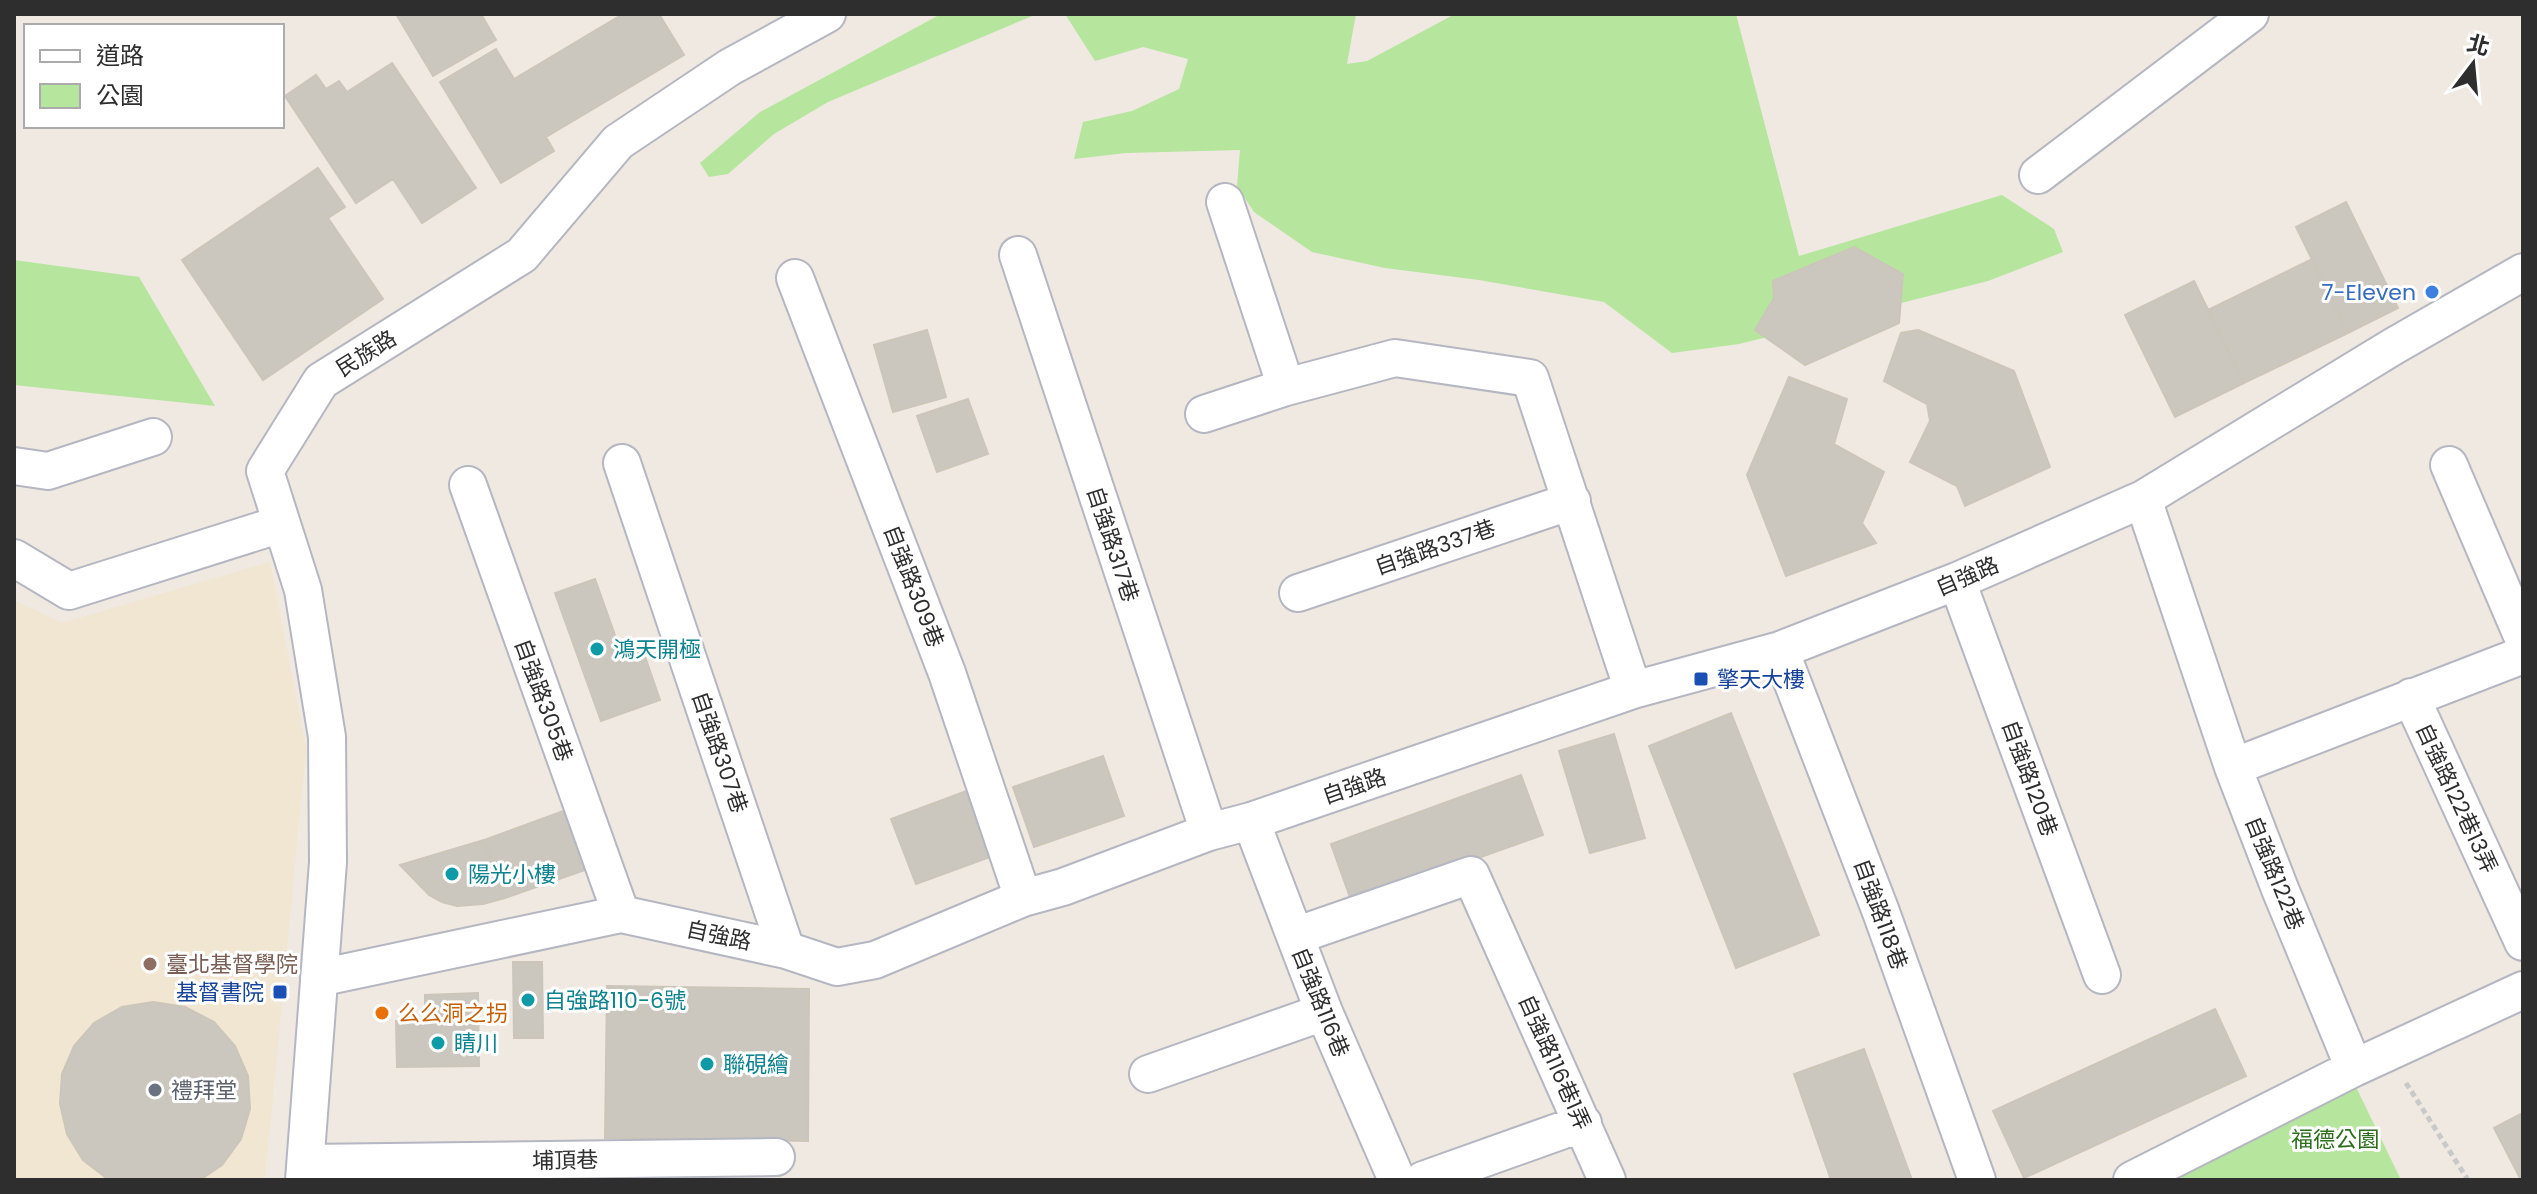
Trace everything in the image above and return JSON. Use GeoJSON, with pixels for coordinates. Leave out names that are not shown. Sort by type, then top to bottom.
{"type":"FeatureCollection","features":[{"type":"Feature","properties":{"kind":"street","name":"民族路"},"geometry":{"type":"LineString","coordinates":[[319,978],[328,862],[327,737],[303,590],[265,471],[321,381],[522,255],[618,142],[730,67],[827,14]]}},
{"type":"Feature","properties":{"kind":"street"},"geometry":{"type":"LineString","coordinates":[[2038,175],[2250,14]]}},
{"type":"Feature","properties":{"kind":"street"},"geometry":{"type":"LineString","coordinates":[[1225,202],[1286,387]]}},
{"type":"Feature","properties":{"kind":"street","name":"自強路317巷"},"geometry":{"type":"LineString","coordinates":[[1018,255],[1209,832]]}},
{"type":"Feature","properties":{"kind":"street","name":"自強路"},"geometry":{"type":"LineString","coordinates":[[319,978],[621,914],[786,950],[837,967],[875,960],[1023,898],[1063,887],[1209,832],[1251,821],[1633,690],[1780,650],[1957,581],[2143,499],[2394,346],[2523,272]]}},
{"type":"Feature","properties":{"kind":"street","name":"自強路309巷"},"geometry":{"type":"LineString","coordinates":[[795,278],[947,673],[1023,898]]}},
{"type":"Feature","properties":{"kind":"street"},"geometry":{"type":"LineString","coordinates":[[1204,414],[1286,387],[1395,358],[1530,378],[1633,690]]}},
{"type":"Feature","properties":{"kind":"street"},"geometry":{"type":"LineString","coordinates":[[14,466],[48,471],[153,437]]}},
{"type":"Feature","properties":{"kind":"street","name":"自強路307巷"},"geometry":{"type":"LineString","coordinates":[[622,463],[786,950]]}},
{"type":"Feature","properties":{"kind":"street"},"geometry":{"type":"LineString","coordinates":[[2449,465],[2523,638]]}},
{"type":"Feature","properties":{"kind":"street","name":"自強路305巷"},"geometry":{"type":"LineString","coordinates":[[468,485],[621,914]]}},
{"type":"Feature","properties":{"kind":"street","name":"自強路122巷"},"geometry":{"type":"LineString","coordinates":[[2143,499],[2233,767],[2354,1068]]}},
{"type":"Feature","properties":{"kind":"street","name":"自強路337巷"},"geometry":{"type":"LineString","coordinates":[[1298,593],[1572,501]]}},
{"type":"Feature","properties":{"kind":"street"},"geometry":{"type":"LineString","coordinates":[[14,558],[69,591],[281,524]]}},
{"type":"Feature","properties":{"kind":"street","name":"自強路120巷"},"geometry":{"type":"LineString","coordinates":[[1957,581],[2102,975]]}},
{"type":"Feature","properties":{"kind":"street","name":"自強路118巷"},"geometry":{"type":"LineString","coordinates":[[1780,650],[1881,912],[1977,1180]]}},
{"type":"Feature","properties":{"kind":"street","name":"自強路122巷13弄"},"geometry":{"type":"LineString","coordinates":[[2233,767],[2523,655]]}},
{"type":"Feature","properties":{"kind":"street","name":"自強路122巷13弄"},"geometry":{"type":"LineString","coordinates":[[2411,697],[2523,942]]}},
{"type":"Feature","properties":{"kind":"street","name":"自強路116巷"},"geometry":{"type":"LineString","coordinates":[[1251,821],[1324,1012],[1397,1180]]}},
{"type":"Feature","properties":{"kind":"street","name":"自強路116巷1弄"},"geometry":{"type":"LineString","coordinates":[[1295,936],[1471,875],[1607,1180]]}},
{"type":"Feature","properties":{"kind":"street"},"geometry":{"type":"LineString","coordinates":[[305,1172],[319,978]]}},
{"type":"Feature","properties":{"kind":"street"},"geometry":{"type":"LineString","coordinates":[[2132,1180],[2354,1068],[2523,990]]}},
{"type":"Feature","properties":{"kind":"street"},"geometry":{"type":"LineString","coordinates":[[1148,1074],[1324,1012]]}},
{"type":"Feature","properties":{"kind":"street"},"geometry":{"type":"LineString","coordinates":[[1423,1180],[1583,1123]]}},
{"type":"Feature","properties":{"kind":"street","name":"埔頂巷"},"geometry":{"type":"LineString","coordinates":[[305,1172],[776,1157]]}},
{"type":"Feature","properties":{"kind":"path"},"geometry":{"type":"LineString","coordinates":[[2387,1053],[2468,1180]]}},
{"type":"Feature","properties":{"kind":"shaded area","name":"臺北基督學院"},"geometry":{"type":"Polygon","coordinates":[[[270,562],[306,749],[265,1180],[14,1180],[14,600],[62,623],[270,562]]]}},
{"type":"Feature","properties":{"kind":"green space"},"geometry":{"type":"Polygon","coordinates":[[[941,14],[1037,14],[828,102],[774,134],[728,174],[709,177],[700,163],[760,112],[941,14]]]}},
{"type":"Feature","properties":{"kind":"green space"},"geometry":{"type":"Polygon","coordinates":[[[1065,14],[1356,14],[1347,64],[1367,61],[1455,14],[1736,14],[1799,256],[2002,195],[2054,229],[2063,252],[1988,281],[1739,344],[1672,353],[1604,302],[1479,280],[1385,268],[1312,252],[1254,212],[1237,186],[1240,150],[1126,153],[1074,159],[1083,122],[1132,111],[1179,89],[1188,59],[1143,47],[1095,61],[1065,14]]]}},
{"type":"Feature","properties":{"kind":"green space"},"geometry":{"type":"Polygon","coordinates":[[[14,260],[139,277],[215,406],[14,385],[14,260]]]}},
{"type":"Feature","properties":{"kind":"green space","name":"福德公園"},"geometry":{"type":"Polygon","coordinates":[[[2355,1085],[2401,1180],[2157,1180],[2355,1085]]]}},
{"type":"Feature","properties":{"kind":"building"},"geometry":{"type":"Polygon","coordinates":[[[396,14],[481,14],[496,40],[433,76],[396,14]]]}},
{"type":"Feature","properties":{"kind":"building"},"geometry":{"type":"Polygon","coordinates":[[[623,14],[659,14],[684,55],[546,137],[554,151],[501,183],[440,82],[496,49],[514,79],[623,14]]]}},
{"type":"Feature","properties":{"kind":"building"},"geometry":{"type":"Polygon","coordinates":[[[392,63],[476,188],[422,223],[393,179],[356,203],[285,96],[316,75],[326,89],[339,81],[347,92],[392,63]]]}},
{"type":"Feature","properties":{"kind":"building"},"geometry":{"type":"Polygon","coordinates":[[[318,168],[345,207],[328,218],[383,299],[263,380],[182,260],[318,168]]]}},
{"type":"Feature","properties":{"kind":"building"},"geometry":{"type":"Polygon","coordinates":[[[2346,202],[2398,308],[2348,333],[2296,227],[2346,202]]]}},
{"type":"Feature","properties":{"kind":"building"},"geometry":{"type":"Polygon","coordinates":[[[1854,247],[1903,274],[1899,323],[1805,365],[1755,330],[1774,298],[1773,281],[1854,247]]]}},
{"type":"Feature","properties":{"kind":"building"},"geometry":{"type":"Polygon","coordinates":[[[2312,259],[2348,333],[2244,383],[2208,310],[2312,259]]]}},
{"type":"Feature","properties":{"kind":"building"},"geometry":{"type":"Polygon","coordinates":[[[2194,281],[2244,383],[2175,417],[2125,315],[2194,281]]]}},
{"type":"Feature","properties":{"kind":"building"},"geometry":{"type":"Polygon","coordinates":[[[927,330],[946,397],[893,412],[874,345],[927,330]]]}},
{"type":"Feature","properties":{"kind":"building"},"geometry":{"type":"Polygon","coordinates":[[[1918,330],[2014,371],[2050,467],[1965,506],[1957,486],[1910,462],[1930,421],[1927,404],[1884,381],[1901,333],[1918,330]]]}},
{"type":"Feature","properties":{"kind":"building"},"geometry":{"type":"Polygon","coordinates":[[[1789,377],[1847,399],[1834,444],[1884,472],[1862,523],[1876,543],[1786,576],[1747,475],[1789,377]]]}},
{"type":"Feature","properties":{"kind":"building"},"geometry":{"type":"Polygon","coordinates":[[[968,399],[988,454],[937,472],[917,416],[968,399]]]}},
{"type":"Feature","properties":{"kind":"building","name":"鴻天開極"},"geometry":{"type":"Polygon","coordinates":[[[595,579],[621,652],[641,645],[660,700],[601,721],[555,593],[595,579]]]}},
{"type":"Feature","properties":{"kind":"building"},"geometry":{"type":"Polygon","coordinates":[[[1731,713],[1819,935],[1736,968],[1649,746],[1731,713]]]}},
{"type":"Feature","properties":{"kind":"building"},"geometry":{"type":"Polygon","coordinates":[[[1614,734],[1645,838],[1590,853],[1559,751],[1614,734]]]}},
{"type":"Feature","properties":{"kind":"building"},"geometry":{"type":"Polygon","coordinates":[[[1103,756],[1124,816],[1034,847],[1013,787],[1103,756]]]}},
{"type":"Feature","properties":{"kind":"building"},"geometry":{"type":"Polygon","coordinates":[[[1521,775],[1543,835],[1352,903],[1331,844],[1521,775]]]}},
{"type":"Feature","properties":{"kind":"building"},"geometry":{"type":"Polygon","coordinates":[[[969,790],[993,856],[916,884],[891,819],[969,790]]]}},
{"type":"Feature","properties":{"kind":"building"},"geometry":{"type":"Polygon","coordinates":[[[566,810],[588,869],[505,898],[484,840],[566,810]]]}},
{"type":"Feature","properties":{"kind":"building","name":"陽光小樓"},"geometry":{"type":"Polygon","coordinates":[[[484,840],[505,898],[457,906],[442,902],[429,895],[400,865],[484,840]]]}},
{"type":"Feature","properties":{"kind":"building","name":"自強路110-6號"},"geometry":{"type":"Polygon","coordinates":[[[513,962],[542,962],[543,1038],[514,1038],[513,962]]]}},
{"type":"Feature","properties":{"kind":"building","name":"聯硯繪"},"geometry":{"type":"Polygon","coordinates":[[[607,986],[809,989],[808,1141],[605,1138],[607,986]]]}},
{"type":"Feature","properties":{"kind":"building","name":"睛川"},"geometry":{"type":"Polygon","coordinates":[[[478,993],[479,1066],[397,1067],[396,1021],[425,1020],[425,995],[478,993]]]}},
{"type":"Feature","properties":{"kind":"building","name":"禮拜堂"},"geometry":{"type":"Polygon","coordinates":[[[153,1002],[185,1007],[214,1022],[235,1046],[248,1076],[250,1109],[241,1139],[222,1165],[200,1180],[109,1180],[83,1160],[67,1134],[60,1104],[62,1074],[74,1046],[94,1023],[122,1007],[153,1002]]]}},
{"type":"Feature","properties":{"kind":"building"},"geometry":{"type":"Polygon","coordinates":[[[2215,1009],[2246,1076],[2024,1178],[1993,1111],[2215,1009]]]}},
{"type":"Feature","properties":{"kind":"building"},"geometry":{"type":"Polygon","coordinates":[[[1864,1049],[1912,1180],[1831,1180],[1794,1074],[1864,1049]]]}},
{"type":"Feature","properties":{"kind":"building"},"geometry":{"type":"Polygon","coordinates":[[[2523,1113],[2523,1180],[2521,1180],[2494,1128],[2523,1113]]]}},
{"type":"Feature","properties":{"kind":"place","name":"7-Eleven"},"geometry":{"type":"Point","coordinates":[2432,292]}},
{"type":"Feature","properties":{"kind":"place","name":"鴻天開極"},"geometry":{"type":"Point","coordinates":[597,649]}},
{"type":"Feature","properties":{"kind":"place","name":"擎天大樓"},"geometry":{"type":"Point","coordinates":[1701,679]}},
{"type":"Feature","properties":{"kind":"place","name":"陽光小樓"},"geometry":{"type":"Point","coordinates":[452,874]}},
{"type":"Feature","properties":{"kind":"place","name":"臺北基督學院"},"geometry":{"type":"Point","coordinates":[150,964]}},
{"type":"Feature","properties":{"kind":"place","name":"基督書院"},"geometry":{"type":"Point","coordinates":[280,992]}},
{"type":"Feature","properties":{"kind":"place","name":"自強路110-6號"},"geometry":{"type":"Point","coordinates":[528,1000]}},
{"type":"Feature","properties":{"kind":"place","name":"么么洞之拐"},"geometry":{"type":"Point","coordinates":[382,1013]}},
{"type":"Feature","properties":{"kind":"place","name":"睛川"},"geometry":{"type":"Point","coordinates":[438,1043]}},
{"type":"Feature","properties":{"kind":"place","name":"聯硯繪"},"geometry":{"type":"Point","coordinates":[707,1064]}},
{"type":"Feature","properties":{"kind":"place","name":"禮拜堂"},"geometry":{"type":"Point","coordinates":[155,1090]}}]}
